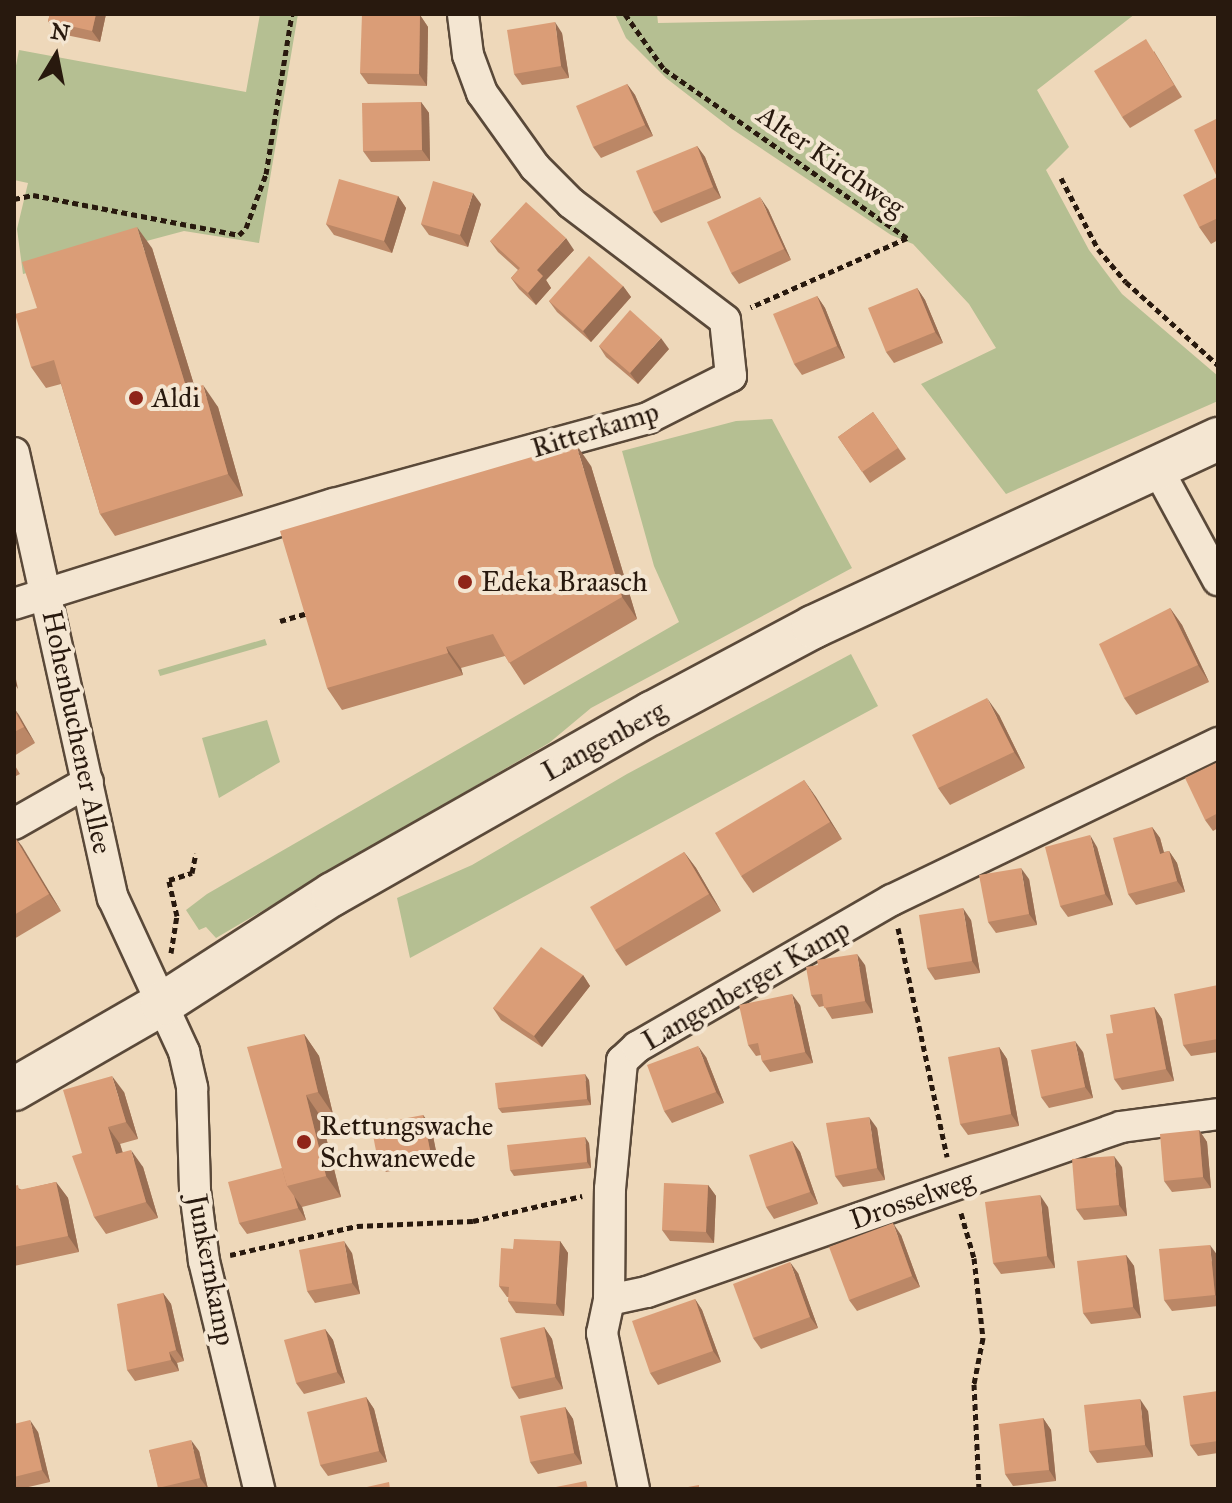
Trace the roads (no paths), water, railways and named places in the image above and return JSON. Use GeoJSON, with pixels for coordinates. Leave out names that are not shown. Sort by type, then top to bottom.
{"type":"FeatureCollection","features":[{"type":"Feature","properties":{"kind":"main road","name":"Langenberg"},"geometry":{"type":"LineString","coordinates":[[14,1089],[162,1004],[333,894],[652,713],[813,627],[1218,439]]}},
{"type":"Feature","properties":{"kind":"street","name":"Ritterkamp"},"geometry":{"type":"LineString","coordinates":[[48,596],[334,504],[648,418],[731,376],[725,320],[571,203],[535,167],[482,93],[468,55],[463,14]]}},
{"type":"Feature","properties":{"kind":"street","name":"Hohenbuchener Allee"},"geometry":{"type":"LineString","coordinates":[[14,453],[113,898],[162,1004]]}},
{"type":"Feature","properties":{"kind":"street"},"geometry":{"type":"LineString","coordinates":[[1156,466],[1218,580]]}},
{"type":"Feature","properties":{"kind":"street"},"geometry":{"type":"LineString","coordinates":[[14,604],[48,596]]}},
{"type":"Feature","properties":{"kind":"street","name":"Langenberger Kamp"},"geometry":{"type":"LineString","coordinates":[[634,1489],[602,1333],[609,1300],[610,1189],[617,1078],[622,1061],[637,1047],[892,900],[1218,743]]}},
{"type":"Feature","properties":{"kind":"street"},"geometry":{"type":"LineString","coordinates":[[14,824],[88,782]]}},
{"type":"Feature","properties":{"kind":"street","name":"Junkernkamp"},"geometry":{"type":"LineString","coordinates":[[162,1004],[184,1052],[192,1088],[195,1191],[204,1261],[259,1489]]}},
{"type":"Feature","properties":{"kind":"street","name":"Drosselweg"},"geometry":{"type":"LineString","coordinates":[[609,1300],[647,1292],[1121,1127],[1218,1114]]}},
{"type":"Feature","properties":{"kind":"place","name":"Aldi"},"geometry":{"type":"Point","coordinates":[136,398]}},
{"type":"Feature","properties":{"kind":"place","name":"Edeka Braasch"},"geometry":{"type":"Point","coordinates":[465,582]}},
{"type":"Feature","properties":{"kind":"place","name":"Rettungswache Schwanewede"},"geometry":{"type":"Point","coordinates":[304,1142]}}]}
